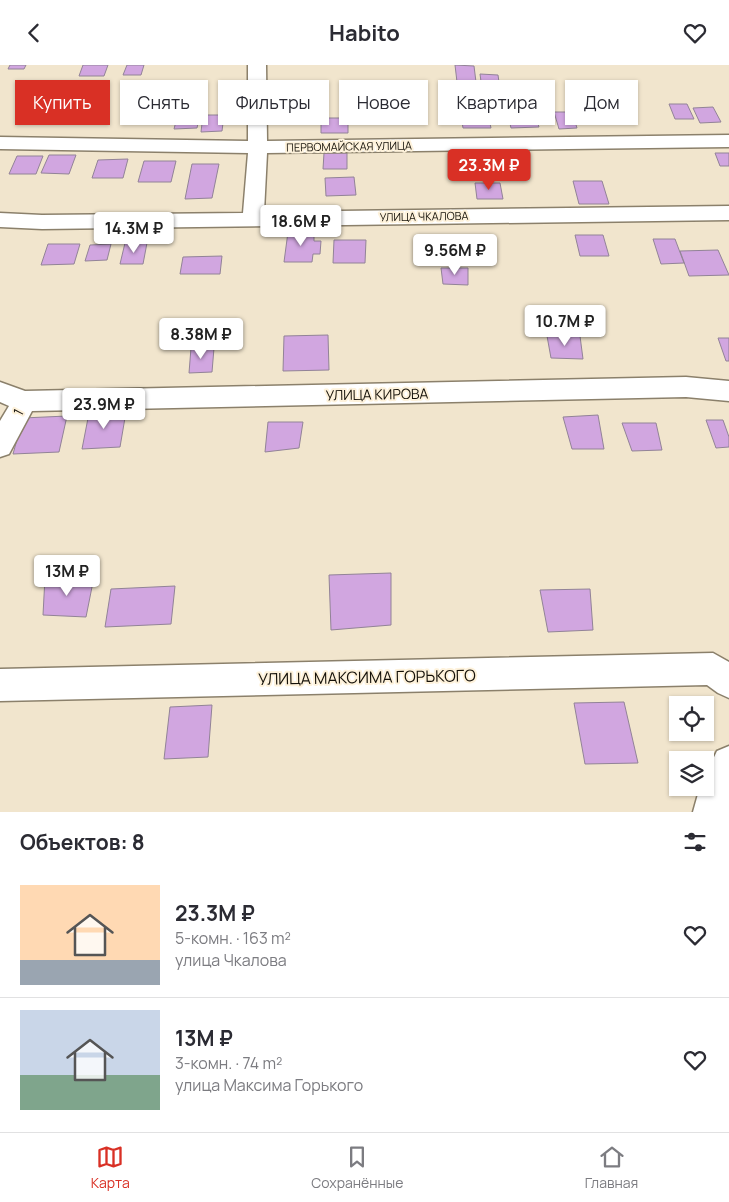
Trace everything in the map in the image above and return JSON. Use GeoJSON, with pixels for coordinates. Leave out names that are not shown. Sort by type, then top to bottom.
{"type":"FeatureCollection","features":[{"type":"Feature","properties":{"kind":"street"},"geometry":{"type":"LineString","coordinates":[[253,218],[258,147],[257,65]]}},
{"type":"Feature","properties":{"kind":"street","name":"ПЕРВОМАЙСКАЯ УЛИЦА"},"geometry":{"type":"LineString","coordinates":[[0,143],[258,147],[729,141]]}},
{"type":"Feature","properties":{"kind":"street","name":"УЛИЦА ЧКАЛОВА"},"geometry":{"type":"LineString","coordinates":[[0,219],[42,221],[729,213]]}},
{"type":"Feature","properties":{"kind":"street","name":"УЛИЦА КИРОВА"},"geometry":{"type":"LineString","coordinates":[[24,401],[676,387],[729,391]]}},
{"type":"Feature","properties":{"kind":"street","name":"1"},"geometry":{"type":"LineString","coordinates":[[0,392],[24,401],[0,446]]}},
{"type":"Feature","properties":{"kind":"street","name":"УЛИЦА МАКСИМА ГОРЬКОГО"},"geometry":{"type":"LineString","coordinates":[[0,685],[713,669],[729,682]]}},
{"type":"Feature","properties":{"kind":"street"},"geometry":{"type":"LineString","coordinates":[[711,812],[715,794],[729,763]]}},
{"type":"Feature","properties":{"kind":"building"},"geometry":{"type":"Polygon","coordinates":[[[10,65],[26,65],[24,69],[8,69],[10,65]]]}},
{"type":"Feature","properties":{"kind":"building"},"geometry":{"type":"Polygon","coordinates":[[[83,65],[108,65],[104,76],[79,76],[83,65]]]}},
{"type":"Feature","properties":{"kind":"building"},"geometry":{"type":"Polygon","coordinates":[[[127,65],[144,65],[141,75],[123,75],[127,65]]]}},
{"type":"Feature","properties":{"kind":"building"},"geometry":{"type":"Polygon","coordinates":[[[455,65],[474,66],[476,80],[457,80],[455,65]]]}},
{"type":"Feature","properties":{"kind":"building"},"geometry":{"type":"Polygon","coordinates":[[[480,74],[498,75],[499,80],[481,80],[480,74]]]}},
{"type":"Feature","properties":{"kind":"building"},"geometry":{"type":"Polygon","coordinates":[[[669,104],[687,104],[694,119],[675,119],[669,104]]]}},
{"type":"Feature","properties":{"kind":"building"},"geometry":{"type":"Polygon","coordinates":[[[713,107],[721,122],[700,123],[693,108],[713,107]]]}},
{"type":"Feature","properties":{"kind":"building"},"geometry":{"type":"Polygon","coordinates":[[[555,112],[565,112],[565,125],[576,125],[577,128],[559,129],[555,112]]]}},
{"type":"Feature","properties":{"kind":"building"},"geometry":{"type":"Polygon","coordinates":[[[208,115],[218,115],[218,125],[223,125],[222,131],[201,132],[202,125],[208,125],[208,115]]]}},
{"type":"Feature","properties":{"kind":"building"},"geometry":{"type":"Polygon","coordinates":[[[329,118],[339,118],[339,125],[348,125],[348,133],[321,133],[321,125],[329,125],[329,118]]]}},
{"type":"Feature","properties":{"kind":"building"},"geometry":{"type":"Polygon","coordinates":[[[175,125],[198,125],[197,128],[174,129],[175,125]]]}},
{"type":"Feature","properties":{"kind":"building"},"geometry":{"type":"Polygon","coordinates":[[[462,125],[490,125],[491,128],[463,128],[462,125]]]}},
{"type":"Feature","properties":{"kind":"building"},"geometry":{"type":"Polygon","coordinates":[[[510,125],[538,125],[539,127],[511,128],[510,125]]]}},
{"type":"Feature","properties":{"kind":"building"},"geometry":{"type":"Polygon","coordinates":[[[489,152],[492,166],[469,167],[467,153],[489,152]]]}},
{"type":"Feature","properties":{"kind":"building"},"geometry":{"type":"Polygon","coordinates":[[[324,153],[347,153],[347,169],[323,169],[324,153]]]}},
{"type":"Feature","properties":{"kind":"building"},"geometry":{"type":"Polygon","coordinates":[[[715,153],[729,153],[729,166],[720,166],[715,153]]]}},
{"type":"Feature","properties":{"kind":"building"},"geometry":{"type":"Polygon","coordinates":[[[49,155],[76,155],[69,174],[41,173],[49,155]]]}},
{"type":"Feature","properties":{"kind":"building"},"geometry":{"type":"Polygon","coordinates":[[[17,156],[43,156],[36,174],[9,174],[17,156]]]}},
{"type":"Feature","properties":{"kind":"building"},"geometry":{"type":"Polygon","coordinates":[[[128,159],[123,178],[92,178],[98,160],[128,159]]]}},
{"type":"Feature","properties":{"kind":"building"},"geometry":{"type":"Polygon","coordinates":[[[144,161],[176,161],[171,182],[138,182],[144,161]]]}},
{"type":"Feature","properties":{"kind":"building"},"geometry":{"type":"Polygon","coordinates":[[[192,164],[219,164],[212,198],[185,199],[192,164]]]}},
{"type":"Feature","properties":{"kind":"building"},"geometry":{"type":"Polygon","coordinates":[[[354,177],[356,195],[326,196],[325,178],[354,177]]]}},
{"type":"Feature","properties":{"kind":"building"},"geometry":{"type":"Polygon","coordinates":[[[573,181],[602,181],[609,204],[579,204],[573,181]]]}},
{"type":"Feature","properties":{"kind":"building"},"geometry":{"type":"Polygon","coordinates":[[[475,183],[500,183],[503,199],[477,199],[475,183]]]}},
{"type":"Feature","properties":{"kind":"building"},"geometry":{"type":"Polygon","coordinates":[[[288,232],[314,232],[314,241],[321,241],[320,254],[313,254],[312,262],[284,262],[288,232]]]}},
{"type":"Feature","properties":{"kind":"building"},"geometry":{"type":"Polygon","coordinates":[[[575,235],[603,235],[609,256],[580,256],[575,235]]]}},
{"type":"Feature","properties":{"kind":"building"},"geometry":{"type":"Polygon","coordinates":[[[653,239],[675,239],[684,263],[661,264],[653,239]]]}},
{"type":"Feature","properties":{"kind":"building"},"geometry":{"type":"Polygon","coordinates":[[[334,240],[366,240],[365,263],[333,263],[334,240]]]}},
{"type":"Feature","properties":{"kind":"building"},"geometry":{"type":"Polygon","coordinates":[[[125,243],[147,243],[143,264],[120,264],[125,243]]]}},
{"type":"Feature","properties":{"kind":"building"},"geometry":{"type":"Polygon","coordinates":[[[48,244],[80,244],[74,264],[41,265],[48,244]]]}},
{"type":"Feature","properties":{"kind":"building"},"geometry":{"type":"Polygon","coordinates":[[[111,244],[107,260],[85,261],[90,245],[111,244]]]}},
{"type":"Feature","properties":{"kind":"building"},"geometry":{"type":"Polygon","coordinates":[[[718,250],[729,275],[689,276],[680,251],[718,250]]]}},
{"type":"Feature","properties":{"kind":"building"},"geometry":{"type":"Polygon","coordinates":[[[222,256],[220,274],[180,274],[183,257],[222,256]]]}},
{"type":"Feature","properties":{"kind":"building"},"geometry":{"type":"Polygon","coordinates":[[[441,268],[468,268],[468,285],[443,284],[441,268]]]}},
{"type":"Feature","properties":{"kind":"building"},"geometry":{"type":"Polygon","coordinates":[[[328,335],[329,370],[283,371],[284,336],[328,335]]]}},
{"type":"Feature","properties":{"kind":"building"},"geometry":{"type":"Polygon","coordinates":[[[547,336],[580,336],[583,359],[551,358],[547,336]]]}},
{"type":"Feature","properties":{"kind":"building"},"geometry":{"type":"Polygon","coordinates":[[[718,338],[729,338],[729,361],[726,361],[718,338]]]}},
{"type":"Feature","properties":{"kind":"building"},"geometry":{"type":"Polygon","coordinates":[[[191,348],[214,348],[212,372],[189,373],[191,348]]]}},
{"type":"Feature","properties":{"kind":"building"},"geometry":{"type":"Polygon","coordinates":[[[126,412],[120,447],[82,449],[89,413],[126,412]]]}},
{"type":"Feature","properties":{"kind":"building"},"geometry":{"type":"Polygon","coordinates":[[[598,415],[604,449],[572,449],[563,417],[598,415]]]}},
{"type":"Feature","properties":{"kind":"building"},"geometry":{"type":"Polygon","coordinates":[[[67,416],[59,452],[13,454],[23,418],[67,416]]]}},
{"type":"Feature","properties":{"kind":"building"},"geometry":{"type":"Polygon","coordinates":[[[706,420],[723,420],[729,437],[729,447],[716,448],[706,420]]]}},
{"type":"Feature","properties":{"kind":"building"},"geometry":{"type":"Polygon","coordinates":[[[268,422],[303,422],[299,448],[265,452],[268,422]]]}},
{"type":"Feature","properties":{"kind":"building"},"geometry":{"type":"Polygon","coordinates":[[[622,423],[656,423],[662,450],[632,451],[622,423]]]}},
{"type":"Feature","properties":{"kind":"building"},"geometry":{"type":"Polygon","coordinates":[[[391,573],[391,625],[331,630],[329,575],[391,573]]]}},
{"type":"Feature","properties":{"kind":"building"},"geometry":{"type":"Polygon","coordinates":[[[45,577],[93,582],[86,617],[43,615],[45,577]]]}},
{"type":"Feature","properties":{"kind":"building"},"geometry":{"type":"Polygon","coordinates":[[[175,586],[171,624],[105,627],[111,589],[175,586]]]}},
{"type":"Feature","properties":{"kind":"building"},"geometry":{"type":"Polygon","coordinates":[[[590,589],[593,630],[548,632],[540,590],[590,589]]]}},
{"type":"Feature","properties":{"kind":"building"},"geometry":{"type":"Polygon","coordinates":[[[624,702],[638,763],[585,764],[574,703],[624,702]]]}},
{"type":"Feature","properties":{"kind":"building"},"geometry":{"type":"Polygon","coordinates":[[[212,705],[208,757],[164,759],[170,707],[212,705]]]}}]}
